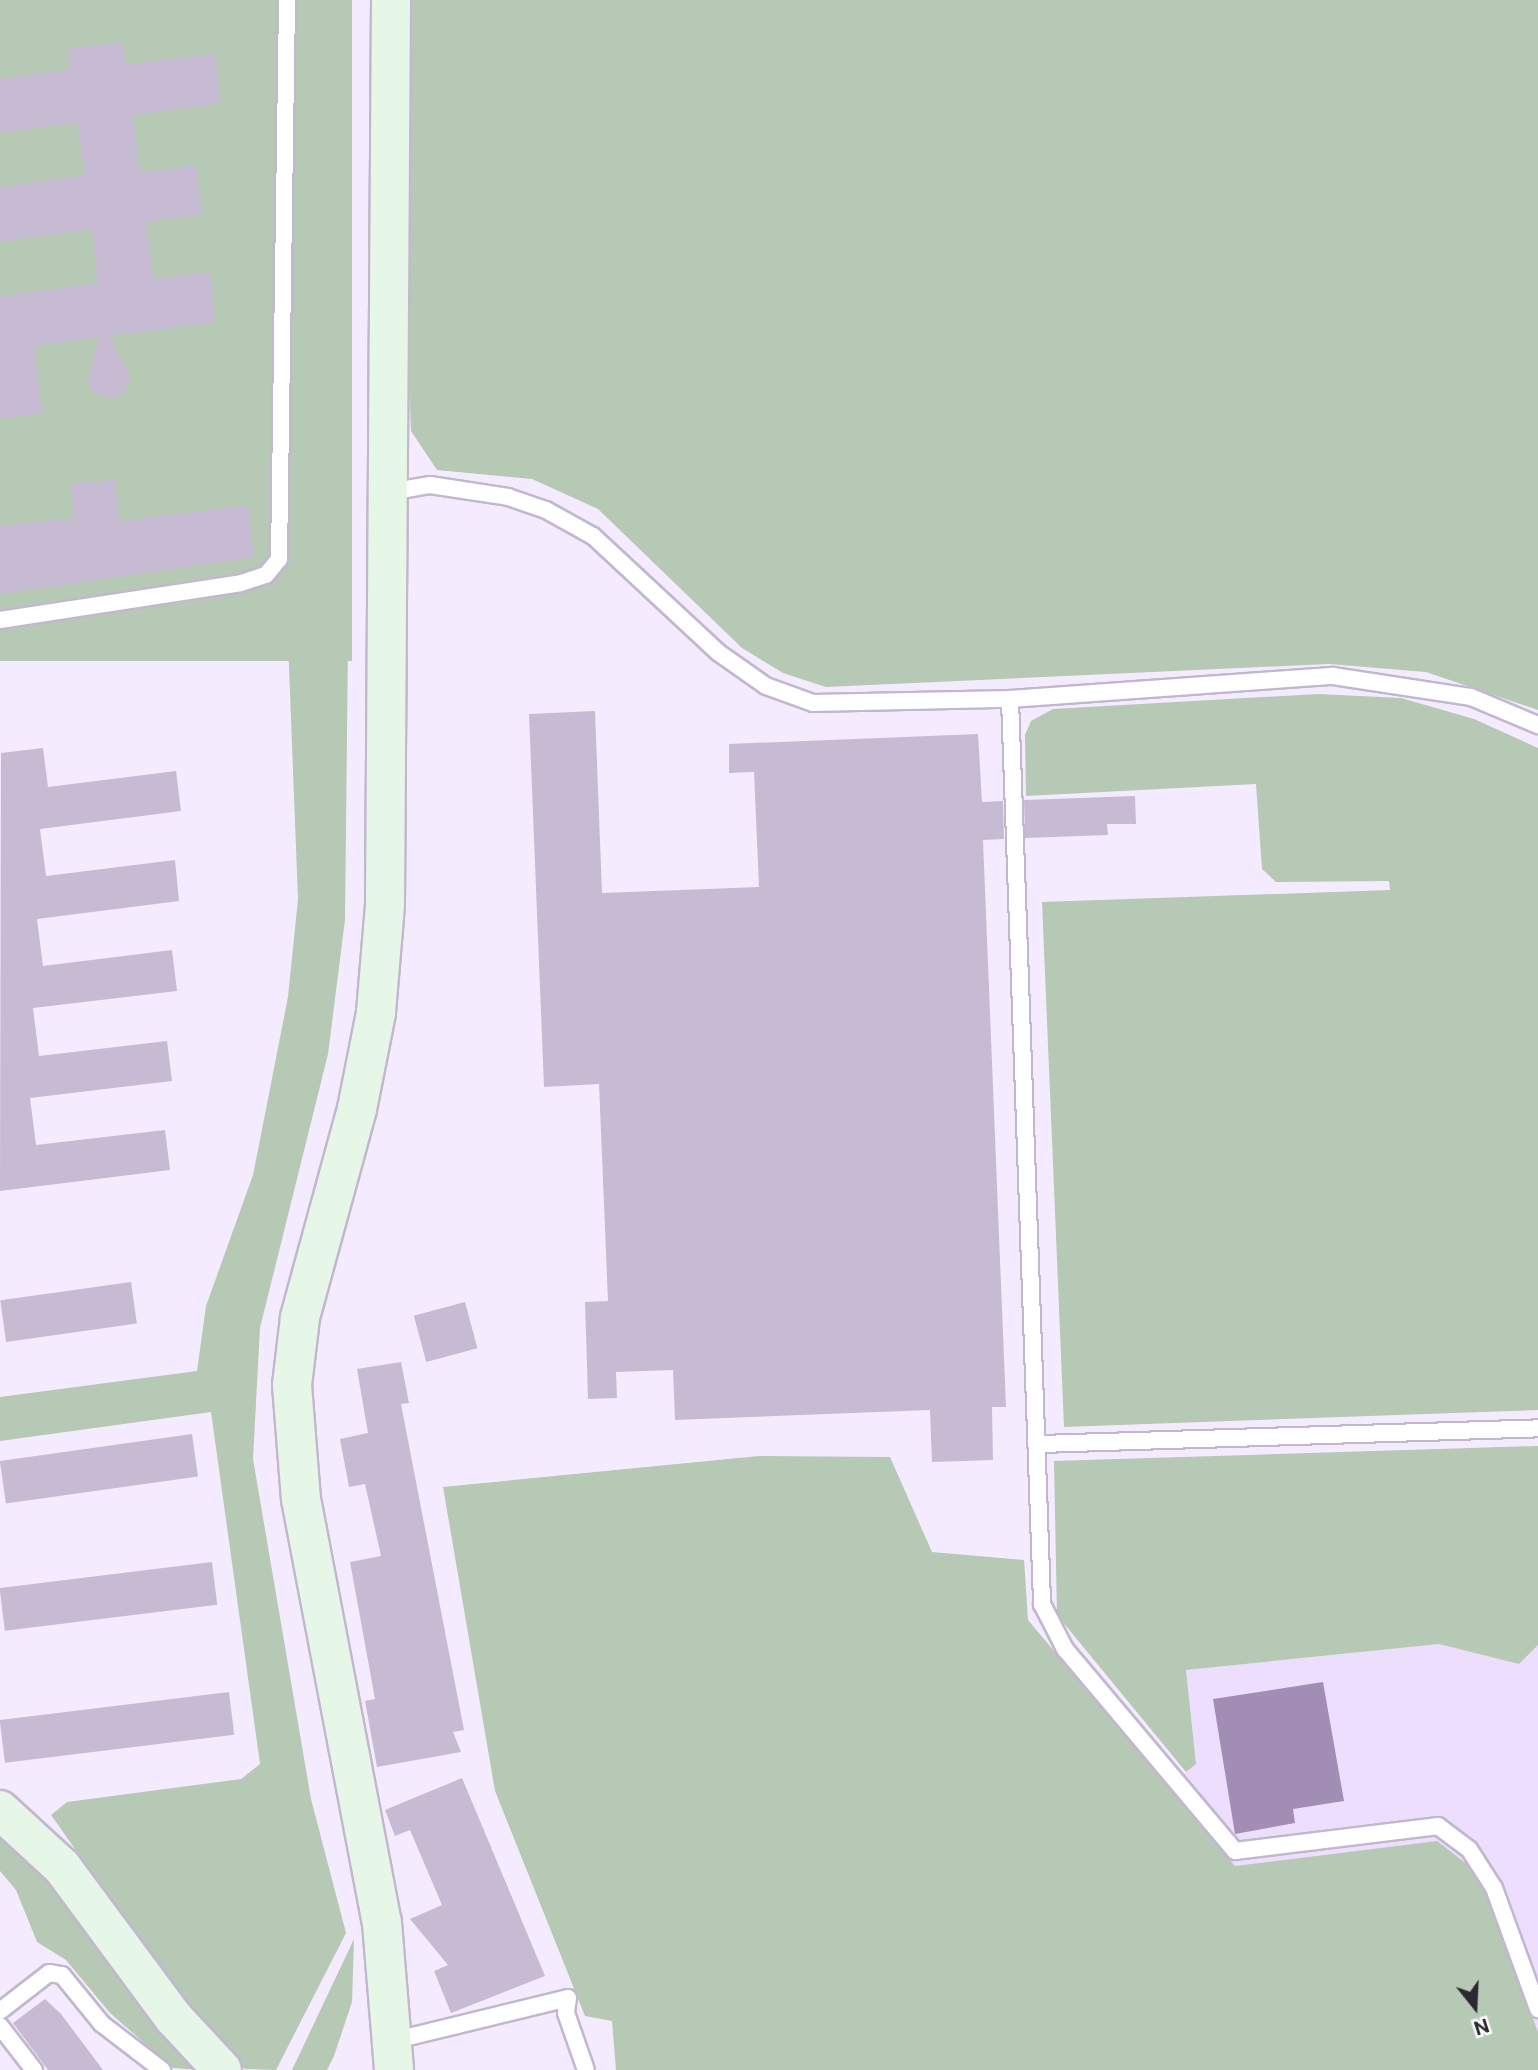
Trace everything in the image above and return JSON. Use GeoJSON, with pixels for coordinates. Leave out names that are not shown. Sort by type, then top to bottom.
{"type":"FeatureCollection","features":[{"type":"Feature","properties":{"kind":"street"},"geometry":{"type":"LineString","coordinates":[[391,0],[388,803],[376,1013],[357,1109],[300,1318],[292,1385],[301,1499],[382,1923],[393,2055]]}},
{"type":"Feature","properties":{"kind":"street"},"geometry":{"type":"LineString","coordinates":[[0,1810],[62,1867],[173,2017],[222,2070]]}},
{"type":"Feature","properties":{"kind":"lane"},"geometry":{"type":"LineString","coordinates":[[0,620],[241,583],[266,575],[279,559],[287,0]]}},
{"type":"Feature","properties":{"kind":"lane"},"geometry":{"type":"LineString","coordinates":[[388,492],[430,485],[508,497],[546,510],[593,536],[719,653],[766,686],[813,703],[1010,699],[1333,676],[1471,696],[1538,725]]}},
{"type":"Feature","properties":{"kind":"lane"},"geometry":{"type":"LineString","coordinates":[[1010,699],[1040,1444],[1042,1604],[1065,1649],[1235,1850],[1438,1826],[1469,1849],[1494,1888],[1538,2009]]}},
{"type":"Feature","properties":{"kind":"lane"},"geometry":{"type":"LineString","coordinates":[[1040,1444],[1538,1428]]}},
{"type":"Feature","properties":{"kind":"lane"},"geometry":{"type":"LineString","coordinates":[[0,2011],[49,1973],[62,1975],[102,2024],[162,2070]]}},
{"type":"Feature","properties":{"kind":"lane"},"geometry":{"type":"LineString","coordinates":[[393,2055],[568,1998],[566,2013],[586,2070]]}},
{"type":"Feature","properties":{"kind":"lane"},"geometry":{"type":"LineString","coordinates":[[0,2026],[34,2070]]}},
{"type":"Feature","properties":{"kind":"shaded area"},"geometry":{"type":"Polygon","coordinates":[[[1439,1644],[1519,1664],[1538,1645],[1538,2032],[1489,1900],[1437,1841],[1235,1867],[1169,1786],[1196,1764],[1186,1670],[1439,1644]]]}},
{"type":"Feature","properties":{"kind":"shaded area"},"geometry":{"type":"Polygon","coordinates":[[[1323,1682],[1344,1801],[1293,1809],[1295,1823],[1235,1834],[1213,1699],[1323,1682]]]}},
{"type":"Feature","properties":{"kind":"green space"},"geometry":{"type":"Polygon","coordinates":[[[0,0],[352,0],[352,661],[0,661],[0,0]]]}},
{"type":"Feature","properties":{"kind":"green space"},"geometry":{"type":"Polygon","coordinates":[[[410,0],[1538,0],[1538,710],[1426,672],[1329,664],[826,687],[783,673],[742,648],[598,509],[532,479],[437,470],[411,431],[404,236],[410,0]]]}},
{"type":"Feature","properties":{"kind":"green space"},"geometry":{"type":"Polygon","coordinates":[[[288,642],[348,643],[345,920],[328,1054],[260,1328],[253,1459],[311,1799],[346,1933],[276,2070],[245,2069],[189,2010],[51,1815],[67,1802],[241,1779],[260,1764],[211,1412],[0,1441],[0,1397],[197,1371],[206,1306],[253,1175],[288,997],[298,899],[288,642]]]}},
{"type":"Feature","properties":{"kind":"green space"},"geometry":{"type":"Polygon","coordinates":[[[1318,694],[1401,698],[1474,719],[1538,748],[1538,1410],[1064,1427],[1042,902],[1390,890],[1389,881],[1276,882],[1262,869],[1256,784],[1026,796],[1025,735],[1031,721],[1053,709],[1318,694]]]}},
{"type":"Feature","properties":{"kind":"green space"},"geometry":{"type":"Polygon","coordinates":[[[1538,1446],[1538,1645],[1519,1664],[1439,1644],[1186,1670],[1196,1764],[1186,1772],[1057,1615],[1054,1461],[1538,1446]]]}},
{"type":"Feature","properties":{"kind":"green space"},"geometry":{"type":"Polygon","coordinates":[[[759,1456],[890,1457],[932,1552],[1024,1560],[1028,1620],[1235,1866],[1437,1841],[1468,1865],[1489,1900],[1538,2032],[1538,2070],[616,2070],[612,2021],[585,2016],[495,1791],[443,1487],[759,1456]]]}},
{"type":"Feature","properties":{"kind":"green space"},"geometry":{"type":"Polygon","coordinates":[[[0,1827],[74,1904],[201,2070],[173,2068],[110,2013],[66,1960],[37,1942],[16,1890],[0,1871],[0,1827]]]}},
{"type":"Feature","properties":{"kind":"green space"},"geometry":{"type":"Polygon","coordinates":[[[354,1939],[352,2002],[334,2056],[327,2070],[292,2070],[354,1939]]]}},
{"type":"Feature","properties":{"kind":"building"},"geometry":{"type":"Polygon","coordinates":[[[123,42],[126,65],[214,53],[221,103],[132,115],[140,172],[196,165],[203,214],[146,222],[154,279],[210,272],[216,322],[109,336],[131,378],[125,392],[112,399],[94,393],[87,381],[99,337],[34,346],[43,413],[0,419],[0,296],[98,283],[92,229],[0,242],[0,187],[85,175],[77,122],[0,133],[0,79],[70,69],[68,49],[123,42]]]}},
{"type":"Feature","properties":{"kind":"building"},"geometry":{"type":"Polygon","coordinates":[[[115,479],[120,521],[248,505],[254,557],[0,594],[0,526],[74,518],[70,484],[115,479]]]}},
{"type":"Feature","properties":{"kind":"building"},"geometry":{"type":"Polygon","coordinates":[[[595,711],[602,893],[759,887],[754,772],[729,773],[729,744],[978,734],[982,802],[1003,801],[1004,839],[983,840],[1006,1407],[992,1407],[993,1460],[932,1462],[930,1410],[675,1420],[673,1370],[616,1372],[617,1398],[588,1399],[585,1302],[608,1301],[599,1084],[544,1087],[529,714],[595,711]]]}},
{"type":"Feature","properties":{"kind":"building"},"geometry":{"type":"Polygon","coordinates":[[[43,748],[48,787],[176,771],[181,811],[40,829],[46,876],[175,860],[179,901],[37,919],[43,966],[172,950],[177,991],[33,1008],[39,1056],[167,1041],[172,1081],[30,1098],[36,1145],[165,1130],[170,1170],[0,1191],[1,753],[43,748]]]}},
{"type":"Feature","properties":{"kind":"building"},"geometry":{"type":"Polygon","coordinates":[[[1135,796],[1136,824],[1107,824],[1108,835],[1025,838],[1024,800],[1135,796]]]}},
{"type":"Feature","properties":{"kind":"building"},"geometry":{"type":"Polygon","coordinates":[[[131,1282],[137,1324],[6,1342],[0,1300],[131,1282]]]}},
{"type":"Feature","properties":{"kind":"building"},"geometry":{"type":"Polygon","coordinates":[[[465,1302],[477,1348],[426,1362],[414,1316],[465,1302]]]}},
{"type":"Feature","properties":{"kind":"building"},"geometry":{"type":"Polygon","coordinates":[[[401,1362],[409,1403],[401,1404],[464,1730],[453,1732],[461,1752],[377,1767],[365,1701],[375,1699],[350,1562],[381,1556],[365,1484],[349,1487],[340,1439],[368,1433],[357,1369],[401,1362]]]}},
{"type":"Feature","properties":{"kind":"building"},"geometry":{"type":"Polygon","coordinates":[[[192,1434],[198,1477],[6,1504],[0,1461],[192,1434]]]}},
{"type":"Feature","properties":{"kind":"building"},"geometry":{"type":"Polygon","coordinates":[[[212,1562],[217,1605],[5,1631],[0,1588],[212,1562]]]}},
{"type":"Feature","properties":{"kind":"building"},"geometry":{"type":"Polygon","coordinates":[[[229,1692],[234,1735],[5,1763],[0,1720],[229,1692]]]}},
{"type":"Feature","properties":{"kind":"building"},"geometry":{"type":"Polygon","coordinates":[[[462,1778],[545,1976],[451,2013],[434,1971],[448,1965],[410,1919],[442,1905],[410,1830],[395,1836],[385,1810],[462,1778]]]}},
{"type":"Feature","properties":{"kind":"building"},"geometry":{"type":"Polygon","coordinates":[[[45,1999],[61,2014],[103,2070],[48,2070],[13,2023],[45,1999]]]}}]}
